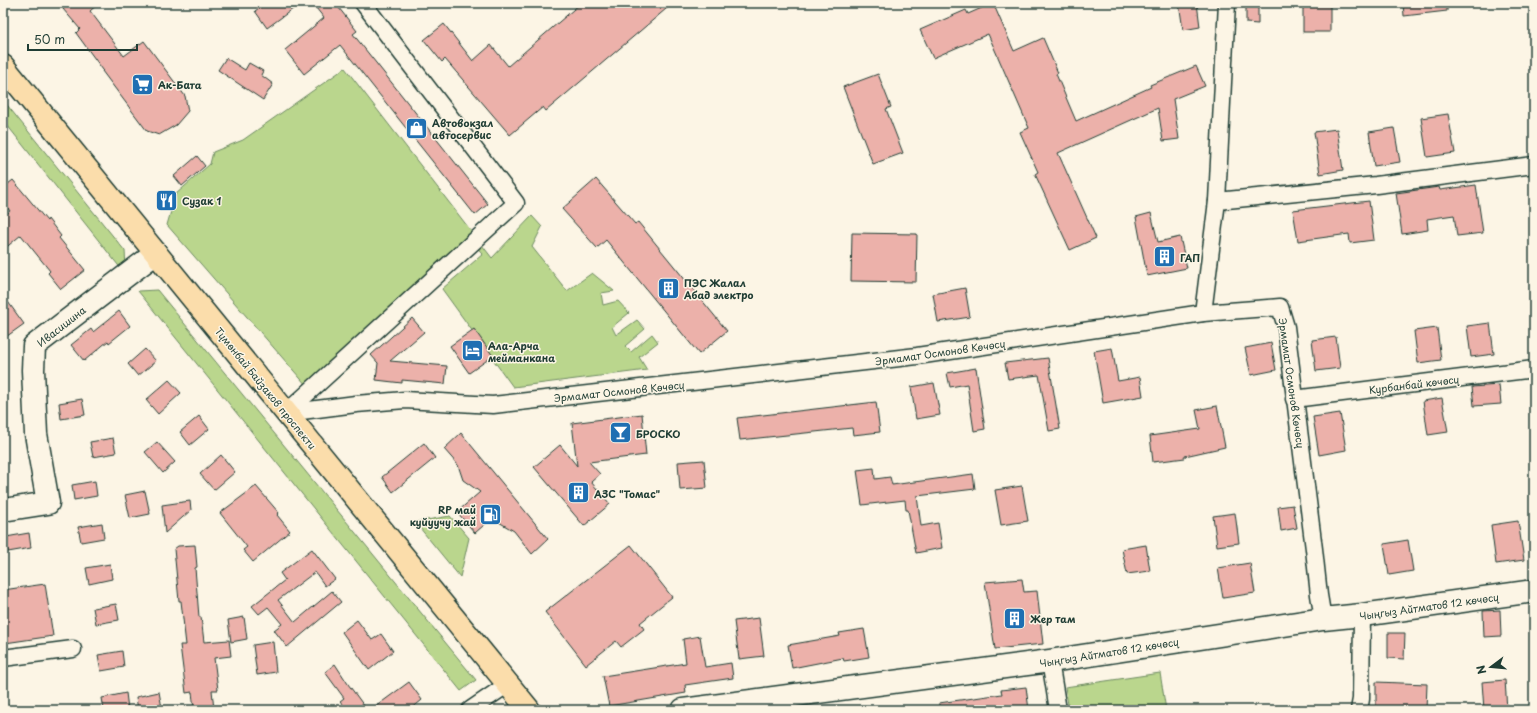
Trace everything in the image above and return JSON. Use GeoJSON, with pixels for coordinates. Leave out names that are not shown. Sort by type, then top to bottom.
{"type":"FeatureCollection","features":[{"type":"Feature","properties":{"kind":"highway","name":"Түмөнбай Байзаков проспекти"},"geometry":{"type":"LineString","coordinates":[[3,66],[529,710]]}},
{"type":"Feature","properties":{"kind":"main road","name":"Ивасишина"},"geometry":{"type":"LineString","coordinates":[[3,510],[48,503],[36,434],[33,370],[34,346],[156,253]]}},
{"type":"Feature","properties":{"kind":"main road","name":"Чыңгыз Айтматов 12 көчөсү"},"geometry":{"type":"LineString","coordinates":[[683,710],[1050,661],[1323,619],[1362,616],[1534,591]]}},
{"type":"Feature","properties":{"kind":"street"},"geometry":{"type":"LineString","coordinates":[[286,413],[516,203],[363,3]]}},
{"type":"Feature","properties":{"kind":"street"},"geometry":{"type":"LineString","coordinates":[[1203,313],[1217,201],[1227,3]]}},
{"type":"Feature","properties":{"kind":"street"},"geometry":{"type":"LineString","coordinates":[[1217,201],[1376,186],[1534,165]]}},
{"type":"Feature","properties":{"kind":"street","name":"Эрмамат Осмонов Көчөсү"},"geometry":{"type":"LineString","coordinates":[[286,413],[356,404],[405,400],[493,405],[917,356],[1203,313],[1280,307],[1286,328],[1323,619]]}},
{"type":"Feature","properties":{"kind":"street","name":"Курбанбай көчөсү"},"geometry":{"type":"LineString","coordinates":[[1294,399],[1534,369]]}},
{"type":"Feature","properties":{"kind":"street"},"geometry":{"type":"LineString","coordinates":[[1359,710],[1361,699],[1362,616]]}},
{"type":"Feature","properties":{"kind":"street"},"geometry":{"type":"LineString","coordinates":[[3,658],[73,649]]}},
{"type":"Feature","properties":{"kind":"street"},"geometry":{"type":"LineString","coordinates":[[1050,661],[1058,710]]}},
{"type":"Feature","properties":{"kind":"street"},"geometry":{"type":"LineString","coordinates":[[470,710],[508,684]]}},
{"type":"Feature","properties":{"kind":"green space"},"geometry":{"type":"Polygon","coordinates":[[[345,68],[492,258],[532,216],[542,227],[532,247],[567,291],[592,273],[614,291],[601,293],[603,305],[618,301],[629,313],[612,327],[616,335],[637,320],[645,329],[625,346],[631,352],[652,334],[658,342],[639,357],[647,370],[513,387],[442,289],[483,254],[467,237],[307,386],[167,225],[176,194],[210,164],[213,152],[243,140],[345,68]]]}},
{"type":"Feature","properties":{"kind":"green space"},"geometry":{"type":"Polygon","coordinates":[[[3,100],[125,251],[126,267],[122,270],[3,120],[3,100]]]}},
{"type":"Feature","properties":{"kind":"green space"},"geometry":{"type":"Polygon","coordinates":[[[157,290],[476,680],[461,691],[138,291],[157,290]]]}},
{"type":"Feature","properties":{"kind":"green space"},"geometry":{"type":"Polygon","coordinates":[[[450,516],[469,538],[460,577],[415,522],[450,516]]]}},
{"type":"Feature","properties":{"kind":"green space"},"geometry":{"type":"Polygon","coordinates":[[[1160,673],[1166,710],[1069,710],[1065,687],[1160,673]]]}},
{"type":"Feature","properties":{"kind":"building","name":"Ак-Бата"},"geometry":{"type":"Polygon","coordinates":[[[70,3],[99,3],[90,11],[124,56],[144,41],[185,96],[188,111],[176,125],[159,135],[147,131],[102,71],[103,70],[76,33],[80,29],[63,9],[70,3]]]}},
{"type":"Feature","properties":{"kind":"building"},"geometry":{"type":"Polygon","coordinates":[[[266,3],[301,3],[267,28],[255,11],[266,3]]]}},
{"type":"Feature","properties":{"kind":"building"},"geometry":{"type":"Polygon","coordinates":[[[312,3],[335,3],[357,31],[353,34],[488,204],[475,215],[340,45],[304,74],[285,50],[324,18],[312,3]]]}},
{"type":"Feature","properties":{"kind":"building"},"geometry":{"type":"Polygon","coordinates":[[[581,3],[673,3],[546,111],[543,107],[510,135],[445,59],[442,62],[424,40],[444,24],[473,61],[491,45],[508,66],[581,3]]]}},
{"type":"Feature","properties":{"kind":"building"},"geometry":{"type":"Polygon","coordinates":[[[993,3],[1014,51],[1043,38],[1058,73],[1056,74],[1076,121],[1151,87],[1150,85],[1196,66],[1205,86],[1173,99],[1179,139],[1163,141],[1158,108],[1058,153],[1096,238],[1070,250],[1035,174],[1038,172],[1020,132],[1029,128],[988,34],[933,58],[920,30],[966,10],[968,14],[993,3]]]}},
{"type":"Feature","properties":{"kind":"building"},"geometry":{"type":"Polygon","coordinates":[[[1179,3],[1197,3],[1200,27],[1183,30],[1179,3]]]}},
{"type":"Feature","properties":{"kind":"building"},"geometry":{"type":"Polygon","coordinates":[[[1246,3],[1258,3],[1258,24],[1246,23],[1246,3]]]}},
{"type":"Feature","properties":{"kind":"building"},"geometry":{"type":"Polygon","coordinates":[[[1303,3],[1330,3],[1330,32],[1303,32],[1303,3]]]}},
{"type":"Feature","properties":{"kind":"building"},"geometry":{"type":"Polygon","coordinates":[[[1403,3],[1447,3],[1447,11],[1404,16],[1403,3]]]}},
{"type":"Feature","properties":{"kind":"building"},"geometry":{"type":"Polygon","coordinates":[[[226,58],[245,70],[249,63],[263,71],[261,75],[273,84],[263,100],[218,70],[226,58]]]}},
{"type":"Feature","properties":{"kind":"building"},"geometry":{"type":"Polygon","coordinates":[[[878,74],[891,107],[886,109],[903,153],[873,164],[843,87],[878,74]]]}},
{"type":"Feature","properties":{"kind":"building"},"geometry":{"type":"Polygon","coordinates":[[[1448,114],[1455,153],[1427,157],[1421,118],[1448,114]]]}},
{"type":"Feature","properties":{"kind":"building"},"geometry":{"type":"Polygon","coordinates":[[[1394,128],[1400,162],[1374,166],[1369,132],[1394,128]]]}},
{"type":"Feature","properties":{"kind":"building"},"geometry":{"type":"Polygon","coordinates":[[[1337,129],[1343,170],[1320,174],[1314,132],[1337,129]]]}},
{"type":"Feature","properties":{"kind":"building"},"geometry":{"type":"Polygon","coordinates":[[[197,156],[205,166],[182,186],[174,176],[197,156]]]}},
{"type":"Feature","properties":{"kind":"building","name":"ПЭС Жалал Абад электро"},"geometry":{"type":"Polygon","coordinates":[[[596,179],[635,224],[638,222],[727,331],[699,354],[606,240],[597,248],[562,209],[596,179]]]}},
{"type":"Feature","properties":{"kind":"building"},"geometry":{"type":"Polygon","coordinates":[[[13,180],[47,221],[48,219],[61,236],[59,238],[85,270],[61,289],[48,273],[50,271],[21,235],[3,250],[3,217],[10,211],[3,202],[3,188],[13,180]]]}},
{"type":"Feature","properties":{"kind":"building"},"geometry":{"type":"Polygon","coordinates":[[[1476,185],[1483,233],[1457,236],[1454,215],[1427,219],[1428,230],[1402,234],[1396,193],[1439,187],[1440,190],[1476,185]]]}},
{"type":"Feature","properties":{"kind":"building"},"geometry":{"type":"Polygon","coordinates":[[[1369,201],[1374,240],[1350,243],[1349,234],[1298,241],[1293,210],[1369,201]]]}},
{"type":"Feature","properties":{"kind":"building","name":"ГАП"},"geometry":{"type":"Polygon","coordinates":[[[1151,213],[1158,242],[1180,237],[1187,268],[1147,276],[1136,217],[1151,213]]]}},
{"type":"Feature","properties":{"kind":"building"},"geometry":{"type":"Polygon","coordinates":[[[852,233],[917,234],[916,282],[851,281],[852,233]]]}},
{"type":"Feature","properties":{"kind":"building"},"geometry":{"type":"Polygon","coordinates":[[[965,288],[970,317],[938,322],[933,294],[965,288]]]}},
{"type":"Feature","properties":{"kind":"building"},"geometry":{"type":"Polygon","coordinates":[[[3,295],[24,324],[3,339],[3,295]]]}},
{"type":"Feature","properties":{"kind":"building"},"geometry":{"type":"Polygon","coordinates":[[[119,311],[130,326],[109,343],[108,341],[84,361],[71,345],[91,329],[93,332],[119,311]]]}},
{"type":"Feature","properties":{"kind":"building"},"geometry":{"type":"Polygon","coordinates":[[[412,318],[424,332],[390,361],[447,366],[445,384],[402,380],[402,383],[376,380],[378,363],[371,355],[412,318]]]}},
{"type":"Feature","properties":{"kind":"building"},"geometry":{"type":"Polygon","coordinates":[[[1490,323],[1494,354],[1471,357],[1467,326],[1490,323]]]}},
{"type":"Feature","properties":{"kind":"building"},"geometry":{"type":"Polygon","coordinates":[[[1437,328],[1441,360],[1418,363],[1414,331],[1437,328]]]}},
{"type":"Feature","properties":{"kind":"building","name":"Ала-Арча мейманкана"},"geometry":{"type":"Polygon","coordinates":[[[474,329],[493,356],[469,373],[450,346],[474,329]]]}},
{"type":"Feature","properties":{"kind":"building"},"geometry":{"type":"Polygon","coordinates":[[[1336,337],[1340,368],[1316,371],[1312,340],[1336,337]]]}},
{"type":"Feature","properties":{"kind":"building"},"geometry":{"type":"Polygon","coordinates":[[[1271,343],[1276,370],[1251,375],[1245,348],[1271,343]]]}},
{"type":"Feature","properties":{"kind":"building"},"geometry":{"type":"Polygon","coordinates":[[[1112,348],[1118,381],[1140,377],[1143,396],[1103,403],[1094,351],[1112,348]]]}},
{"type":"Feature","properties":{"kind":"building"},"geometry":{"type":"Polygon","coordinates":[[[145,349],[156,361],[138,376],[128,364],[145,349]]]}},
{"type":"Feature","properties":{"kind":"building"},"geometry":{"type":"Polygon","coordinates":[[[1048,358],[1060,429],[1049,431],[1039,375],[1008,379],[1005,363],[1048,358]]]}},
{"type":"Feature","properties":{"kind":"building"},"geometry":{"type":"Polygon","coordinates":[[[976,368],[985,429],[974,431],[967,384],[950,387],[947,373],[976,368]]]}},
{"type":"Feature","properties":{"kind":"building"},"geometry":{"type":"Polygon","coordinates":[[[169,380],[181,393],[158,414],[146,400],[169,380]]]}},
{"type":"Feature","properties":{"kind":"building"},"geometry":{"type":"Polygon","coordinates":[[[934,383],[940,415],[916,419],[911,387],[934,383]]]}},
{"type":"Feature","properties":{"kind":"building"},"geometry":{"type":"Polygon","coordinates":[[[1499,385],[1501,404],[1474,406],[1472,387],[1499,385]]]}},
{"type":"Feature","properties":{"kind":"building"},"geometry":{"type":"Polygon","coordinates":[[[1442,398],[1448,432],[1428,435],[1423,401],[1442,398]]]}},
{"type":"Feature","properties":{"kind":"building"},"geometry":{"type":"Polygon","coordinates":[[[82,399],[85,415],[61,419],[59,403],[82,399]]]}},
{"type":"Feature","properties":{"kind":"building"},"geometry":{"type":"Polygon","coordinates":[[[876,402],[880,432],[853,435],[852,428],[740,440],[737,418],[876,402]]]}},
{"type":"Feature","properties":{"kind":"building"},"geometry":{"type":"Polygon","coordinates":[[[1217,406],[1225,447],[1185,456],[1185,458],[1153,462],[1150,436],[1200,429],[1196,410],[1217,406]]]}},
{"type":"Feature","properties":{"kind":"building"},"geometry":{"type":"Polygon","coordinates":[[[1340,413],[1346,450],[1319,455],[1313,417],[1340,413]]]}},
{"type":"Feature","properties":{"kind":"building"},"geometry":{"type":"Polygon","coordinates":[[[642,414],[646,455],[589,462],[600,474],[591,482],[610,504],[584,526],[534,467],[560,445],[577,466],[572,423],[642,414]]]}},
{"type":"Feature","properties":{"kind":"building"},"geometry":{"type":"Polygon","coordinates":[[[199,416],[209,429],[190,445],[180,432],[199,416]]]}},
{"type":"Feature","properties":{"kind":"building"},"geometry":{"type":"Polygon","coordinates":[[[461,433],[548,539],[532,554],[514,531],[492,518],[475,533],[457,512],[480,492],[463,480],[458,465],[444,449],[461,433]]]}},
{"type":"Feature","properties":{"kind":"building"},"geometry":{"type":"Polygon","coordinates":[[[113,438],[116,453],[93,457],[90,442],[113,438]]]}},
{"type":"Feature","properties":{"kind":"building"},"geometry":{"type":"Polygon","coordinates":[[[157,442],[175,462],[163,473],[145,452],[157,442]]]}},
{"type":"Feature","properties":{"kind":"building"},"geometry":{"type":"Polygon","coordinates":[[[424,443],[435,458],[393,492],[382,477],[424,443]]]}},
{"type":"Feature","properties":{"kind":"building"},"geometry":{"type":"Polygon","coordinates":[[[221,455],[235,472],[214,490],[200,474],[221,455]]]}},
{"type":"Feature","properties":{"kind":"building"},"geometry":{"type":"Polygon","coordinates":[[[704,460],[707,488],[680,490],[678,462],[704,460]]]}},
{"type":"Feature","properties":{"kind":"building"},"geometry":{"type":"Polygon","coordinates":[[[874,468],[875,479],[890,477],[892,485],[973,474],[975,489],[917,496],[921,526],[938,523],[942,548],[916,553],[905,500],[862,505],[857,470],[874,468]]]}},
{"type":"Feature","properties":{"kind":"building"},"geometry":{"type":"Polygon","coordinates":[[[95,481],[97,496],[74,500],[72,485],[95,481]]]}},
{"type":"Feature","properties":{"kind":"building"},"geometry":{"type":"Polygon","coordinates":[[[256,486],[279,513],[277,515],[290,531],[253,562],[243,550],[247,547],[220,513],[256,486]]]}},
{"type":"Feature","properties":{"kind":"building"},"geometry":{"type":"Polygon","coordinates":[[[1022,486],[1028,521],[1001,525],[995,490],[1022,486]]]}},
{"type":"Feature","properties":{"kind":"building"},"geometry":{"type":"Polygon","coordinates":[[[145,491],[150,514],[130,518],[125,495],[145,491]]]}},
{"type":"Feature","properties":{"kind":"building"},"geometry":{"type":"Polygon","coordinates":[[[190,501],[191,510],[165,533],[162,505],[190,501]]]}},
{"type":"Feature","properties":{"kind":"building"},"geometry":{"type":"Polygon","coordinates":[[[1293,505],[1297,528],[1281,531],[1278,507],[1293,505]]]}},
{"type":"Feature","properties":{"kind":"building"},"geometry":{"type":"Polygon","coordinates":[[[1235,513],[1239,543],[1217,546],[1213,516],[1235,513]]]}},
{"type":"Feature","properties":{"kind":"building"},"geometry":{"type":"Polygon","coordinates":[[[1518,521],[1524,560],[1496,564],[1491,525],[1518,521]]]}},
{"type":"Feature","properties":{"kind":"building"},"geometry":{"type":"Polygon","coordinates":[[[102,523],[104,538],[81,542],[78,527],[102,523]]]}},
{"type":"Feature","properties":{"kind":"building"},"geometry":{"type":"Polygon","coordinates":[[[29,533],[31,548],[8,552],[6,537],[29,533]]]}},
{"type":"Feature","properties":{"kind":"building"},"geometry":{"type":"Polygon","coordinates":[[[1408,540],[1413,571],[1389,575],[1384,544],[1408,540]]]}},
{"type":"Feature","properties":{"kind":"building"},"geometry":{"type":"Polygon","coordinates":[[[195,545],[197,567],[195,568],[199,617],[201,617],[204,642],[229,640],[231,656],[214,658],[218,690],[212,690],[214,710],[194,710],[192,692],[186,693],[180,645],[186,645],[181,601],[179,601],[174,549],[178,546],[195,545]]]}},
{"type":"Feature","properties":{"kind":"building"},"geometry":{"type":"Polygon","coordinates":[[[631,545],[672,597],[640,623],[644,629],[621,647],[616,641],[586,665],[545,612],[631,545]]]}},
{"type":"Feature","properties":{"kind":"building"},"geometry":{"type":"Polygon","coordinates":[[[1146,545],[1150,571],[1127,574],[1122,549],[1146,545]]]}},
{"type":"Feature","properties":{"kind":"building"},"geometry":{"type":"Polygon","coordinates":[[[312,549],[335,579],[325,586],[315,572],[278,600],[295,622],[332,591],[341,602],[287,647],[274,630],[282,624],[268,607],[259,614],[252,606],[285,580],[280,573],[312,549]]]}},
{"type":"Feature","properties":{"kind":"building"},"geometry":{"type":"Polygon","coordinates":[[[1250,563],[1255,593],[1223,598],[1218,568],[1250,563]]]}},
{"type":"Feature","properties":{"kind":"building"},"geometry":{"type":"Polygon","coordinates":[[[110,564],[112,579],[89,584],[86,568],[110,564]]]}},
{"type":"Feature","properties":{"kind":"building","name":"Жер там"},"geometry":{"type":"Polygon","coordinates":[[[1022,579],[1024,592],[1037,591],[1043,644],[995,649],[985,582],[1022,579]]]}},
{"type":"Feature","properties":{"kind":"building"},"geometry":{"type":"Polygon","coordinates":[[[45,584],[53,636],[5,643],[3,628],[3,590],[45,584]]]}},
{"type":"Feature","properties":{"kind":"building"},"geometry":{"type":"Polygon","coordinates":[[[116,604],[119,620],[96,624],[93,608],[116,604]]]}},
{"type":"Feature","properties":{"kind":"building"},"geometry":{"type":"Polygon","coordinates":[[[1500,610],[1501,636],[1484,637],[1483,611],[1500,610]]]}},
{"type":"Feature","properties":{"kind":"building"},"geometry":{"type":"Polygon","coordinates":[[[244,617],[247,639],[231,642],[228,620],[244,617]]]}},
{"type":"Feature","properties":{"kind":"building"},"geometry":{"type":"Polygon","coordinates":[[[759,618],[764,656],[739,659],[734,621],[759,618]]]}},
{"type":"Feature","properties":{"kind":"building"},"geometry":{"type":"Polygon","coordinates":[[[357,620],[372,640],[381,634],[393,651],[369,670],[342,632],[357,620]]]}},
{"type":"Feature","properties":{"kind":"building"},"geometry":{"type":"Polygon","coordinates":[[[864,629],[869,657],[844,661],[843,658],[792,668],[788,645],[840,636],[839,633],[864,629]]]}},
{"type":"Feature","properties":{"kind":"building"},"geometry":{"type":"Polygon","coordinates":[[[1388,633],[1405,633],[1404,659],[1388,658],[1388,633]]]}},
{"type":"Feature","properties":{"kind":"building"},"geometry":{"type":"Polygon","coordinates":[[[700,636],[705,667],[731,663],[733,678],[685,685],[686,693],[609,706],[603,676],[686,663],[683,639],[700,636]]]}},
{"type":"Feature","properties":{"kind":"building"},"geometry":{"type":"Polygon","coordinates":[[[273,642],[276,672],[257,675],[253,645],[273,642]]]}},
{"type":"Feature","properties":{"kind":"building"},"geometry":{"type":"Polygon","coordinates":[[[122,651],[124,667],[101,671],[98,655],[122,651]]]}},
{"type":"Feature","properties":{"kind":"building"},"geometry":{"type":"Polygon","coordinates":[[[335,664],[367,710],[347,710],[340,701],[344,698],[325,672],[335,664]]]}},
{"type":"Feature","properties":{"kind":"building"},"geometry":{"type":"Polygon","coordinates":[[[1505,680],[1507,710],[1484,710],[1482,682],[1505,680]]]}},
{"type":"Feature","properties":{"kind":"building"},"geometry":{"type":"Polygon","coordinates":[[[409,682],[422,700],[410,710],[371,710],[409,682]]]}},
{"type":"Feature","properties":{"kind":"building"},"geometry":{"type":"Polygon","coordinates":[[[1376,682],[1427,684],[1426,710],[1376,709],[1376,682]]]}},
{"type":"Feature","properties":{"kind":"building"},"geometry":{"type":"Polygon","coordinates":[[[1026,687],[1029,710],[939,710],[939,703],[1002,694],[1001,690],[1026,687]]]}},
{"type":"Feature","properties":{"kind":"building"},"geometry":{"type":"Polygon","coordinates":[[[159,692],[162,708],[138,710],[136,697],[159,692]]]}},
{"type":"Feature","properties":{"kind":"building"},"geometry":{"type":"Polygon","coordinates":[[[126,693],[128,709],[104,710],[102,698],[126,693]]]}},
{"type":"Feature","properties":{"kind":"place","name":"Ак-Бата"},"geometry":{"type":"Point","coordinates":[143,84]}},
{"type":"Feature","properties":{"kind":"place","name":"Автовокзал автосервис"},"geometry":{"type":"Point","coordinates":[416,128]}},
{"type":"Feature","properties":{"kind":"place","name":"Сузак 1"},"geometry":{"type":"Point","coordinates":[166,200]}},
{"type":"Feature","properties":{"kind":"place","name":"ГАП"},"geometry":{"type":"Point","coordinates":[1164,257]}},
{"type":"Feature","properties":{"kind":"place","name":"ПЭС Жалал Абад электро"},"geometry":{"type":"Point","coordinates":[668,288]}},
{"type":"Feature","properties":{"kind":"place","name":"Ала-Арча мейманкана"},"geometry":{"type":"Point","coordinates":[472,351]}},
{"type":"Feature","properties":{"kind":"place","name":"БРОСКО"},"geometry":{"type":"Point","coordinates":[621,433]}},
{"type":"Feature","properties":{"kind":"place","name":"АЗС \"Томас\""},"geometry":{"type":"Point","coordinates":[579,493]}},
{"type":"Feature","properties":{"kind":"place","name":"RP май куйуучу жай"},"geometry":{"type":"Point","coordinates":[491,515]}},
{"type":"Feature","properties":{"kind":"place","name":"Жер там"},"geometry":{"type":"Point","coordinates":[1015,618]}}]}
